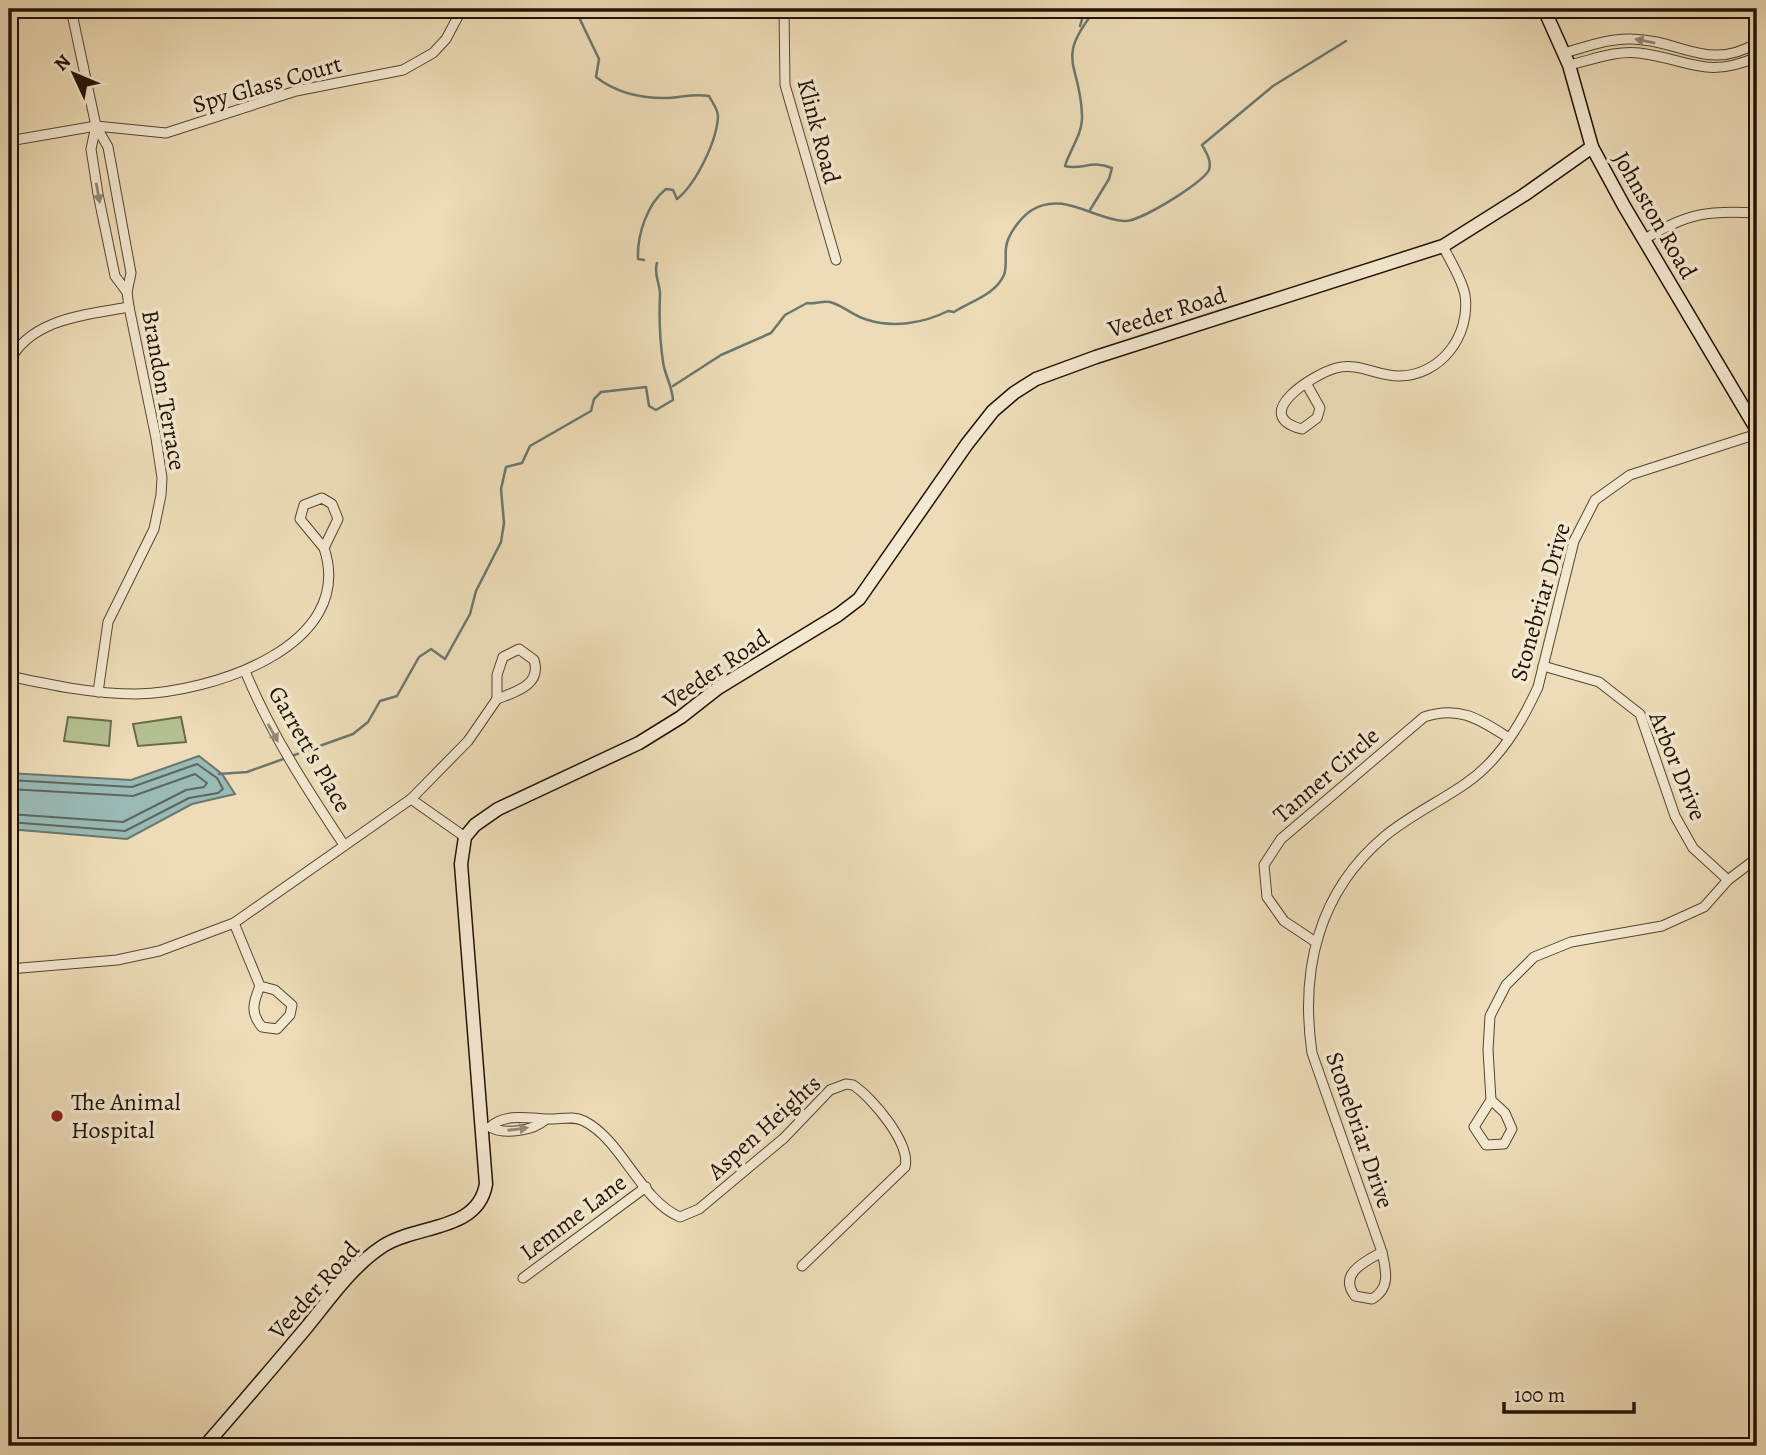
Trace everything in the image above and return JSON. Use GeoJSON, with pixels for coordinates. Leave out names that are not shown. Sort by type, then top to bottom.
{"type":"FeatureCollection","features":[{"type":"Feature","properties":{"kind":"street","name":"Brandon Terrace"},"geometry":{"type":"LineString","coordinates":[[71,9],[96,126],[108,148],[131,273],[127,292],[129,307],[162,478],[154,529],[108,622],[98,692]]}},
{"type":"Feature","properties":{"kind":"street","name":"Spy Glass Court"},"geometry":{"type":"LineString","coordinates":[[9,141],[96,126],[166,133],[296,91],[403,70],[433,53],[446,39],[462,9]]}},
{"type":"Feature","properties":{"kind":"street","name":"Klink Road"},"geometry":{"type":"LineString","coordinates":[[784,9],[785,85],[835,260]]}},
{"type":"Feature","properties":{"kind":"street","name":"Johnston Road"},"geometry":{"type":"LineString","coordinates":[[1544,9],[1566,59],[1592,147],[1757,432]]}},
{"type":"Feature","properties":{"kind":"street"},"geometry":{"type":"LineString","coordinates":[[1566,59],[1630,38],[1722,57],[1757,43]]}},
{"type":"Feature","properties":{"kind":"street"},"geometry":{"type":"LineString","coordinates":[[1566,59],[1625,52],[1641,53],[1685,65],[1724,69],[1757,57]]}},
{"type":"Feature","properties":{"kind":"street"},"geometry":{"type":"LineString","coordinates":[[1685,65],[1688,52]]}},
{"type":"Feature","properties":{"kind":"street","name":"Brandon Terrace"},"geometry":{"type":"LineString","coordinates":[[96,126],[91,149],[98,194],[115,276],[127,292]]}},
{"type":"Feature","properties":{"kind":"street","name":"Veeder Road"},"geometry":{"type":"LineString","coordinates":[[205,1446],[341,1285],[370,1256],[404,1235],[459,1220],[474,1210],[484,1197],[485,1127],[461,864],[465,837],[475,825],[498,809],[598,765],[666,727],[718,688],[838,615],[872,584],[993,411],[1036,379],[1096,357],[1443,246],[1524,195],[1592,147]]}},
{"type":"Feature","properties":{"kind":"street"},"geometry":{"type":"LineString","coordinates":[[1645,239],[1689,215],[1717,211],[1757,213]]}},
{"type":"Feature","properties":{"kind":"street"},"geometry":{"type":"LineString","coordinates":[[1306,383],[1320,408],[1318,418],[1302,429],[1291,426],[1283,416],[1282,406],[1287,395],[1306,383],[1325,371],[1350,365],[1385,375],[1419,373],[1435,366],[1451,351],[1465,312],[1465,293],[1443,246]]}},
{"type":"Feature","properties":{"kind":"street"},"geometry":{"type":"LineString","coordinates":[[9,362],[11,350],[33,334],[59,321],[129,307]]}},
{"type":"Feature","properties":{"kind":"street","name":"Stonebriar Drive"},"geometry":{"type":"LineString","coordinates":[[1382,1252],[1354,1268],[1349,1278],[1350,1289],[1355,1296],[1372,1299],[1380,1294],[1387,1283],[1382,1252],[1312,1053],[1308,1027],[1308,976],[1314,941],[1360,859],[1386,835],[1483,771],[1509,738],[1527,709],[1543,666],[1574,541],[1595,500],[1630,475],[1757,432]]}},
{"type":"Feature","properties":{"kind":"street"},"geometry":{"type":"LineString","coordinates":[[9,676],[98,692],[138,694],[179,690],[245,671],[285,648],[315,618],[326,591],[328,571],[324,548],[300,519],[304,505],[318,498],[332,504],[338,519],[324,548]]}},
{"type":"Feature","properties":{"kind":"street"},"geometry":{"type":"LineString","coordinates":[[9,969],[117,960],[159,951],[234,923],[411,799],[468,741],[497,699],[526,687],[534,677],[536,664],[526,652],[514,650],[503,657],[497,675],[497,699]]}},
{"type":"Feature","properties":{"kind":"street","name":"Arbor Drive"},"geometry":{"type":"LineString","coordinates":[[1543,666],[1599,682],[1640,714],[1675,816],[1693,848],[1728,880]]}},
{"type":"Feature","properties":{"kind":"street","name":"Garrett's Place"},"geometry":{"type":"LineString","coordinates":[[245,671],[263,714],[291,765],[344,845]]}},
{"type":"Feature","properties":{"kind":"street","name":"Tanner Circle"},"geometry":{"type":"LineString","coordinates":[[1314,941],[1284,920],[1268,897],[1264,865],[1281,839],[1424,717],[1453,711],[1474,715],[1509,738]]}},
{"type":"Feature","properties":{"kind":"street"},"geometry":{"type":"LineString","coordinates":[[411,799],[465,837]]}},
{"type":"Feature","properties":{"kind":"street"},"geometry":{"type":"LineString","coordinates":[[1491,1100],[1505,1113],[1512,1129],[1504,1144],[1494,1147],[1486,1145],[1474,1127],[1491,1100],[1488,1050],[1490,1016],[1506,985],[1534,957],[1571,942],[1662,926],[1704,907],[1728,880],[1757,858]]}},
{"type":"Feature","properties":{"kind":"street"},"geometry":{"type":"LineString","coordinates":[[234,923],[260,986],[253,1007],[255,1018],[262,1027],[277,1029],[284,1025],[292,1004],[275,990],[260,986]]}},
{"type":"Feature","properties":{"kind":"street","name":"Aspen Heights"},"geometry":{"type":"LineString","coordinates":[[485,1127],[497,1120],[536,1116],[584,1121],[601,1135],[671,1213],[680,1217],[688,1216],[784,1138],[830,1090],[846,1084],[853,1085],[901,1139],[907,1152],[905,1167],[802,1266]]}},
{"type":"Feature","properties":{"kind":"street","name":"Lemme Lane"},"geometry":{"type":"LineString","coordinates":[[523,1278],[646,1187]]}},
{"type":"Feature","properties":{"kind":"green space"},"geometry":{"type":"Polygon","coordinates":[[[68,717],[111,721],[109,746],[64,741],[68,717]]]}},
{"type":"Feature","properties":{"kind":"green space"},"geometry":{"type":"Polygon","coordinates":[[[181,717],[186,742],[138,746],[133,724],[181,717]]]}},
{"type":"Feature","properties":{"kind":"water"},"geometry":{"type":"Polygon","coordinates":[[[199,756],[222,774],[235,794],[192,804],[127,839],[9,829],[9,773],[131,780],[199,756]]]}},
{"type":"Feature","properties":{"kind":"waterway"},"geometry":{"type":"LineString","coordinates":[[575,9],[599,59],[596,77],[620,90],[646,97],[709,96],[718,113],[710,149],[691,183],[677,199],[673,190],[666,189],[653,203],[641,230],[638,259],[644,260]]}},
{"type":"Feature","properties":{"kind":"waterway"},"geometry":{"type":"LineString","coordinates":[[1080,26],[1085,9]]}},
{"type":"Feature","properties":{"kind":"waterway"},"geometry":{"type":"LineString","coordinates":[[1090,210],[1109,179],[1112,168],[1098,165],[1065,166],[1082,122],[1073,51],[1083,26],[1096,9]]}},
{"type":"Feature","properties":{"kind":"waterway"},"geometry":{"type":"LineString","coordinates":[[673,386],[721,355],[771,333],[785,315],[807,303],[830,302],[863,319],[888,324],[919,321],[948,311],[954,312],[995,288],[1005,272],[1006,248],[1012,232],[1028,213],[1044,205],[1067,205],[1124,221],[1142,216],[1204,176],[1210,167],[1202,145],[1273,86],[1346,41]]}},
{"type":"Feature","properties":{"kind":"waterway"},"geometry":{"type":"LineString","coordinates":[[219,774],[247,772],[353,734],[368,722],[380,701],[397,696],[419,657],[431,649],[445,659],[470,614],[476,591],[501,542],[504,523],[501,489],[506,467],[522,463],[530,446],[591,411],[594,399],[601,392],[646,387],[649,406],[656,410],[673,400],[662,354],[657,263]]}},
{"type":"Feature","properties":{"kind":"place","name":"The Animal Hospital"},"geometry":{"type":"Point","coordinates":[57,1116]}}]}
